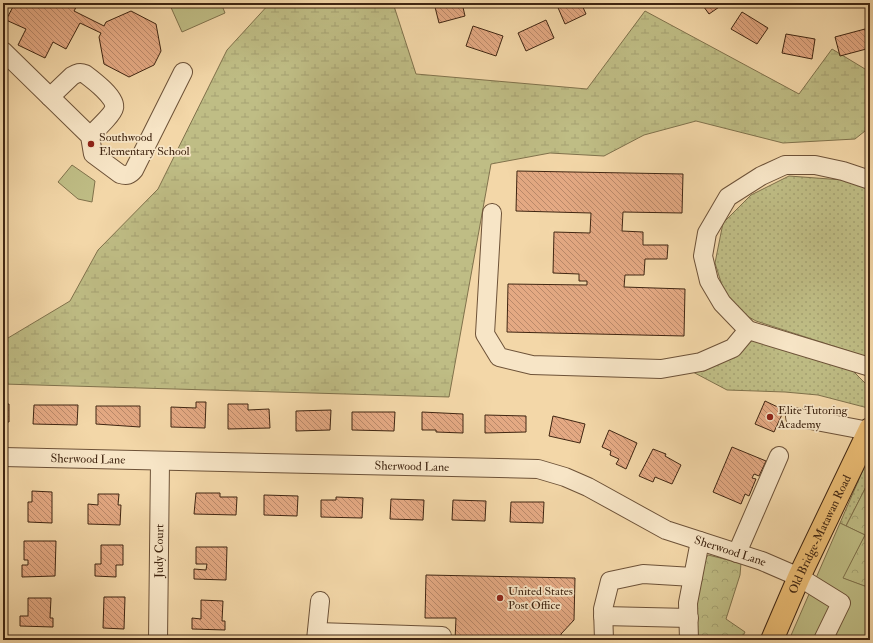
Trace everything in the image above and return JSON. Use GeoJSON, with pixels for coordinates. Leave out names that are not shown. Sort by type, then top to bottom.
{"type":"FeatureCollection","features":[{"type":"Feature","properties":{"kind":"main road","name":"Old Bridge-Matawan Road"},"geometry":{"type":"LineString","coordinates":[[772,640],[799,577],[870,430]]}},
{"type":"Feature","properties":{"kind":"street"},"geometry":{"type":"LineString","coordinates":[[3,51],[90,136],[91,151],[95,157],[124,176],[131,174],[134,170],[183,72]]}},
{"type":"Feature","properties":{"kind":"street"},"geometry":{"type":"LineString","coordinates":[[50,97],[72,76],[82,73],[112,98],[115,104],[114,110],[90,136]]}},
{"type":"Feature","properties":{"kind":"street"},"geometry":{"type":"LineString","coordinates":[[870,180],[843,171],[815,165],[785,165],[761,176],[728,197],[707,234],[703,256],[709,281],[722,303],[748,330],[870,368]]}},
{"type":"Feature","properties":{"kind":"street"},"geometry":{"type":"LineString","coordinates":[[492,214],[485,334],[499,357],[532,365],[662,369],[701,362],[733,348],[748,330]]}},
{"type":"Feature","properties":{"kind":"street"},"geometry":{"type":"LineString","coordinates":[[795,417],[870,430]]}},
{"type":"Feature","properties":{"kind":"street"},"geometry":{"type":"LineString","coordinates":[[737,553],[779,456]]}},
{"type":"Feature","properties":{"kind":"street","name":"Sherwood Lane"},"geometry":{"type":"LineString","coordinates":[[3,457],[160,462],[538,469],[565,477],[588,487],[666,530],[762,561],[799,577],[841,603],[823,640]]}},
{"type":"Feature","properties":{"kind":"street","name":"Judy Court"},"geometry":{"type":"LineString","coordinates":[[158,640],[160,462]]}},
{"type":"Feature","properties":{"kind":"street"},"geometry":{"type":"LineString","coordinates":[[689,640],[688,603],[700,541]]}},
{"type":"Feature","properties":{"kind":"street"},"geometry":{"type":"LineString","coordinates":[[604,640],[603,609],[610,581],[643,574],[693,577]]}},
{"type":"Feature","properties":{"kind":"street"},"geometry":{"type":"LineString","coordinates":[[320,601],[317,636],[442,636]]}},
{"type":"Feature","properties":{"kind":"street"},"geometry":{"type":"LineString","coordinates":[[603,616],[689,618]]}},
{"type":"Feature","properties":{"kind":"green space"},"geometry":{"type":"Polygon","coordinates":[[[169,3],[221,3],[225,13],[182,32],[169,3]]]}},
{"type":"Feature","properties":{"kind":"green space"},"geometry":{"type":"Polygon","coordinates":[[[270,3],[393,3],[416,74],[587,89],[645,11],[799,94],[832,49],[870,72],[870,127],[855,139],[783,143],[696,121],[644,135],[604,156],[550,153],[491,164],[449,397],[3,384],[3,335],[8,338],[70,301],[98,250],[158,189],[227,50],[270,3]]]}},
{"type":"Feature","properties":{"kind":"green space"},"geometry":{"type":"Polygon","coordinates":[[[72,165],[95,181],[92,202],[78,199],[58,182],[72,165]]]}},
{"type":"Feature","properties":{"kind":"green space"},"geometry":{"type":"Polygon","coordinates":[[[789,176],[870,182],[870,356],[867,357],[756,321],[738,311],[725,295],[715,263],[723,223],[751,195],[789,176]]]}},
{"type":"Feature","properties":{"kind":"green space"},"geometry":{"type":"Polygon","coordinates":[[[748,336],[851,369],[870,388],[870,403],[868,408],[818,395],[727,390],[691,371],[748,336]]]}},
{"type":"Feature","properties":{"kind":"green space"},"geometry":{"type":"Polygon","coordinates":[[[870,454],[870,479],[846,526],[840,523],[870,454]]]}},
{"type":"Feature","properties":{"kind":"green space"},"geometry":{"type":"Polygon","coordinates":[[[870,479],[870,588],[842,578],[865,535],[846,526],[870,479]]]}},
{"type":"Feature","properties":{"kind":"green space"},"geometry":{"type":"Polygon","coordinates":[[[840,523],[865,535],[843,578],[870,588],[870,640],[789,640],[840,523]]]}},
{"type":"Feature","properties":{"kind":"green space"},"geometry":{"type":"Polygon","coordinates":[[[708,555],[741,563],[740,575],[726,619],[745,632],[741,640],[693,640],[701,566],[708,555]]]}},
{"type":"Feature","properties":{"kind":"building"},"geometry":{"type":"Polygon","coordinates":[[[15,3],[81,3],[78,4],[74,11],[104,26],[106,22],[131,11],[156,24],[161,51],[154,65],[129,77],[104,64],[99,37],[101,33],[80,23],[66,49],[53,42],[45,58],[18,45],[26,29],[6,20],[15,3]]]}},
{"type":"Feature","properties":{"kind":"building"},"geometry":{"type":"Polygon","coordinates":[[[434,3],[453,3],[453,5],[462,3],[465,16],[439,23],[434,3]]]}},
{"type":"Feature","properties":{"kind":"building"},"geometry":{"type":"Polygon","coordinates":[[[556,3],[581,3],[586,14],[565,24],[556,3]]]}},
{"type":"Feature","properties":{"kind":"building"},"geometry":{"type":"Polygon","coordinates":[[[701,3],[725,3],[709,14],[701,3]]]}},
{"type":"Feature","properties":{"kind":"building"},"geometry":{"type":"Polygon","coordinates":[[[742,12],[768,28],[757,44],[731,29],[742,12]]]}},
{"type":"Feature","properties":{"kind":"building"},"geometry":{"type":"Polygon","coordinates":[[[546,20],[554,38],[526,51],[518,33],[546,20]]]}},
{"type":"Feature","properties":{"kind":"building"},"geometry":{"type":"Polygon","coordinates":[[[473,26],[503,36],[496,56],[466,46],[473,26]]]}},
{"type":"Feature","properties":{"kind":"building"},"geometry":{"type":"Polygon","coordinates":[[[865,29],[870,48],[840,56],[835,37],[865,29]]]}},
{"type":"Feature","properties":{"kind":"building"},"geometry":{"type":"Polygon","coordinates":[[[786,34],[815,39],[812,59],[782,53],[786,34]]]}},
{"type":"Feature","properties":{"kind":"building"},"geometry":{"type":"Polygon","coordinates":[[[517,171],[683,174],[682,213],[623,212],[622,231],[643,232],[643,245],[668,245],[667,259],[645,259],[644,275],[625,275],[624,287],[685,289],[684,336],[507,332],[508,284],[587,285],[587,281],[579,281],[579,274],[553,273],[554,232],[590,233],[591,213],[516,211],[517,171]]]}},
{"type":"Feature","properties":{"kind":"building","name":"Elite Tutoring Academy"},"geometry":{"type":"Polygon","coordinates":[[[765,401],[784,410],[774,432],[755,424],[765,401]]]}},
{"type":"Feature","properties":{"kind":"building"},"geometry":{"type":"Polygon","coordinates":[[[196,402],[206,402],[205,428],[171,427],[171,407],[196,408],[196,402]]]}},
{"type":"Feature","properties":{"kind":"building"},"geometry":{"type":"Polygon","coordinates":[[[3,404],[9,404],[9,422],[3,422],[3,404]]]}},
{"type":"Feature","properties":{"kind":"building"},"geometry":{"type":"Polygon","coordinates":[[[228,404],[248,404],[248,410],[269,409],[270,428],[228,429],[228,404]]]}},
{"type":"Feature","properties":{"kind":"building"},"geometry":{"type":"Polygon","coordinates":[[[34,405],[78,405],[77,425],[33,424],[34,405]]]}},
{"type":"Feature","properties":{"kind":"building"},"geometry":{"type":"Polygon","coordinates":[[[96,406],[140,406],[140,427],[96,424],[96,406]]]}},
{"type":"Feature","properties":{"kind":"building"},"geometry":{"type":"Polygon","coordinates":[[[331,410],[330,430],[296,431],[296,411],[331,410]]]}},
{"type":"Feature","properties":{"kind":"building"},"geometry":{"type":"Polygon","coordinates":[[[352,412],[395,412],[394,431],[352,430],[352,412]]]}},
{"type":"Feature","properties":{"kind":"building"},"geometry":{"type":"Polygon","coordinates":[[[422,412],[463,414],[463,433],[422,430],[422,412]]]}},
{"type":"Feature","properties":{"kind":"building"},"geometry":{"type":"Polygon","coordinates":[[[485,415],[526,416],[526,432],[485,433],[485,415]]]}},
{"type":"Feature","properties":{"kind":"building"},"geometry":{"type":"Polygon","coordinates":[[[553,416],[585,424],[580,443],[549,436],[553,416]]]}},
{"type":"Feature","properties":{"kind":"building"},"geometry":{"type":"Polygon","coordinates":[[[609,430],[637,443],[626,469],[616,464],[619,459],[610,455],[611,451],[602,447],[609,430]]]}},
{"type":"Feature","properties":{"kind":"building"},"geometry":{"type":"Polygon","coordinates":[[[732,447],[766,461],[759,476],[754,474],[752,478],[756,479],[749,496],[745,494],[741,504],[713,492],[732,447]]]}},
{"type":"Feature","properties":{"kind":"building"},"geometry":{"type":"Polygon","coordinates":[[[653,449],[666,454],[665,456],[681,465],[672,484],[655,477],[653,482],[639,476],[653,449]]]}},
{"type":"Feature","properties":{"kind":"building"},"geometry":{"type":"Polygon","coordinates":[[[32,491],[52,492],[52,523],[28,522],[28,502],[32,502],[32,491]]]}},
{"type":"Feature","properties":{"kind":"building"},"geometry":{"type":"Polygon","coordinates":[[[196,493],[220,493],[220,497],[237,497],[236,515],[194,514],[196,493]]]}},
{"type":"Feature","properties":{"kind":"building"},"geometry":{"type":"Polygon","coordinates":[[[98,494],[119,494],[118,505],[121,505],[120,525],[88,524],[88,504],[98,505],[98,494]]]}},
{"type":"Feature","properties":{"kind":"building"},"geometry":{"type":"Polygon","coordinates":[[[264,495],[298,496],[297,516],[264,515],[264,495]]]}},
{"type":"Feature","properties":{"kind":"building"},"geometry":{"type":"Polygon","coordinates":[[[336,497],[363,498],[362,518],[321,517],[321,500],[336,500],[336,497]]]}},
{"type":"Feature","properties":{"kind":"building"},"geometry":{"type":"Polygon","coordinates":[[[391,499],[424,500],[423,520],[390,519],[391,499]]]}},
{"type":"Feature","properties":{"kind":"building"},"geometry":{"type":"Polygon","coordinates":[[[453,500],[486,501],[485,521],[452,520],[453,500]]]}},
{"type":"Feature","properties":{"kind":"building"},"geometry":{"type":"Polygon","coordinates":[[[511,502],[544,502],[543,523],[510,522],[511,502]]]}},
{"type":"Feature","properties":{"kind":"building"},"geometry":{"type":"Polygon","coordinates":[[[24,541],[56,541],[55,576],[22,577],[22,565],[28,565],[28,560],[24,560],[24,541]]]}},
{"type":"Feature","properties":{"kind":"building"},"geometry":{"type":"Polygon","coordinates":[[[101,545],[123,545],[123,565],[116,565],[116,577],[95,576],[95,564],[101,564],[101,545]]]}},
{"type":"Feature","properties":{"kind":"building"},"geometry":{"type":"Polygon","coordinates":[[[196,547],[227,547],[226,580],[194,579],[194,569],[206,570],[207,564],[196,564],[196,547]]]}},
{"type":"Feature","properties":{"kind":"building","name":"United States Post Office"},"geometry":{"type":"Polygon","coordinates":[[[426,575],[575,578],[574,620],[561,634],[561,640],[455,640],[456,618],[425,618],[426,575]]]}},
{"type":"Feature","properties":{"kind":"building"},"geometry":{"type":"Polygon","coordinates":[[[104,597],[125,597],[124,629],[103,628],[104,597]]]}},
{"type":"Feature","properties":{"kind":"building"},"geometry":{"type":"Polygon","coordinates":[[[28,598],[51,598],[50,618],[53,618],[53,627],[20,626],[20,616],[28,616],[28,598]]]}},
{"type":"Feature","properties":{"kind":"building"},"geometry":{"type":"Polygon","coordinates":[[[201,600],[223,601],[222,621],[225,621],[225,630],[192,629],[192,618],[201,619],[201,600]]]}},
{"type":"Feature","properties":{"kind":"place","name":"Southwood Elementary School"},"geometry":{"type":"Point","coordinates":[91,144]}},
{"type":"Feature","properties":{"kind":"place","name":"Elite Tutoring Academy"},"geometry":{"type":"Point","coordinates":[770,417]}},
{"type":"Feature","properties":{"kind":"place","name":"United States Post Office"},"geometry":{"type":"Point","coordinates":[500,598]}}]}
